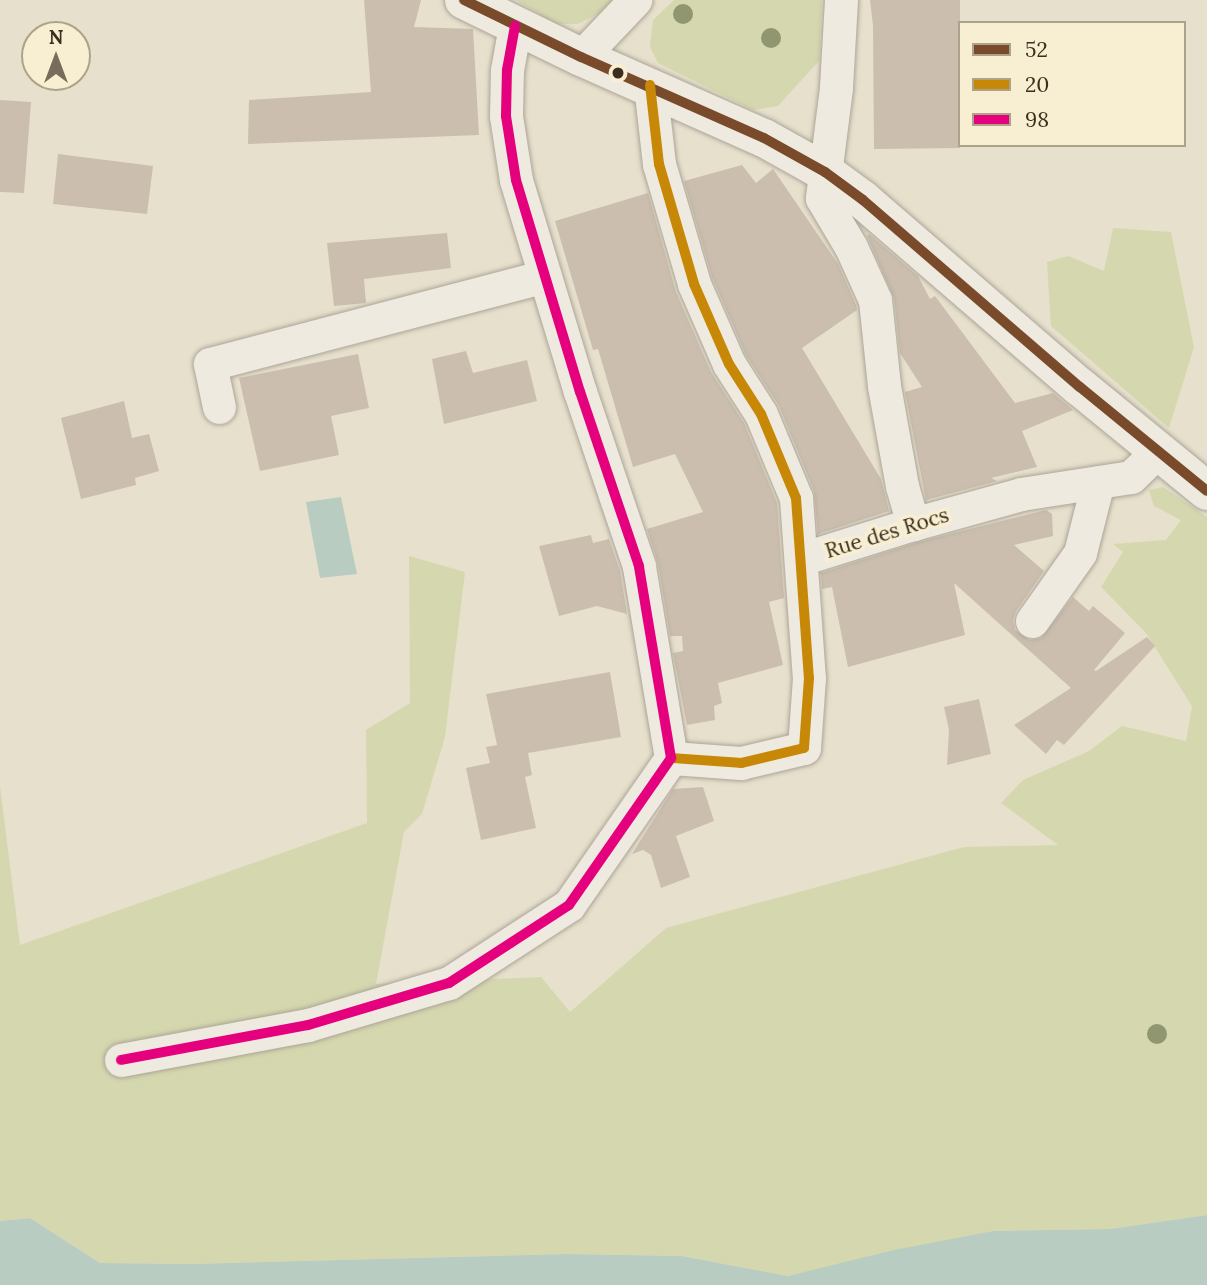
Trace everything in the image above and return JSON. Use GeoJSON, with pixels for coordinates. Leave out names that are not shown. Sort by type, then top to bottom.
{"type":"FeatureCollection","features":[{"type":"Feature","properties":{"kind":"street"},"geometry":{"type":"LineString","coordinates":[[464,0],[581,57],[650,85],[764,138],[825,172],[988,305],[1157,452],[1207,491]]}},
{"type":"Feature","properties":{"kind":"street"},"geometry":{"type":"LineString","coordinates":[[581,57],[635,0]]}},
{"type":"Feature","properties":{"kind":"street"},"geometry":{"type":"LineString","coordinates":[[841,0],[836,88],[822,198],[851,247],[875,300],[884,386],[902,486],[913,524]]}},
{"type":"Feature","properties":{"kind":"street"},"geometry":{"type":"LineString","coordinates":[[121,1060],[308,1025],[449,983],[569,905],[671,758],[639,566],[580,391],[516,180],[506,116],[506,70],[515,26]]}},
{"type":"Feature","properties":{"kind":"street"},"geometry":{"type":"LineString","coordinates":[[650,85],[659,164],[694,284],[729,364],[761,414],[796,498],[802,559]]}},
{"type":"Feature","properties":{"kind":"street"},"geometry":{"type":"LineString","coordinates":[[219,407],[210,364],[545,276]]}},
{"type":"Feature","properties":{"kind":"street","name":"Rue des Rocs"},"geometry":{"type":"LineString","coordinates":[[671,758],[741,764],[804,748],[809,678],[802,559],[1021,494],[1131,477],[1157,452]]}},
{"type":"Feature","properties":{"kind":"street"},"geometry":{"type":"LineString","coordinates":[[1032,621],[1080,553],[1098,482]]}},
{"type":"Feature","properties":{"kind":"green space"},"geometry":{"type":"Polygon","coordinates":[[[516,0],[613,0],[602,12],[578,24],[556,24],[516,0]]]}},
{"type":"Feature","properties":{"kind":"green space"},"geometry":{"type":"Polygon","coordinates":[[[674,0],[822,0],[819,61],[778,106],[753,110],[658,63],[650,47],[653,20],[674,0]]]}},
{"type":"Feature","properties":{"kind":"green space"},"geometry":{"type":"Polygon","coordinates":[[[1113,228],[1171,232],[1194,347],[1169,428],[1051,326],[1047,262],[1068,256],[1104,271],[1113,228]]]}},
{"type":"Feature","properties":{"kind":"green space"},"geometry":{"type":"Polygon","coordinates":[[[1163,487],[1207,517],[1207,1215],[1110,1229],[993,1231],[788,1276],[682,1256],[566,1254],[191,1264],[100,1263],[30,1218],[0,1221],[0,786],[20,945],[367,823],[366,730],[410,703],[409,556],[465,572],[445,737],[422,814],[404,832],[376,984],[541,977],[570,1012],[666,928],[964,847],[1058,845],[1001,803],[1023,780],[1089,751],[1122,726],[1186,741],[1192,706],[1146,633],[1101,587],[1123,552],[1113,544],[1166,540],[1181,520],[1154,506],[1149,490],[1163,487]]]}},
{"type":"Feature","properties":{"kind":"shaded area"},"geometry":{"type":"Polygon","coordinates":[[[341,497],[357,574],[320,578],[306,502],[341,497]]]}},
{"type":"Feature","properties":{"kind":"shaded area"},"geometry":{"type":"Polygon","coordinates":[[[1207,1215],[1207,1285],[0,1285],[0,1221],[30,1218],[100,1263],[191,1264],[566,1254],[682,1256],[788,1276],[894,1250],[993,1231],[1110,1229],[1207,1215]]]}},
{"type":"Feature","properties":{"kind":"building"},"geometry":{"type":"Polygon","coordinates":[[[364,0],[421,0],[414,27],[473,29],[479,135],[248,144],[249,100],[371,92],[364,0]]]}},
{"type":"Feature","properties":{"kind":"building"},"geometry":{"type":"Polygon","coordinates":[[[870,0],[960,0],[960,148],[874,149],[873,26],[870,0]]]}},
{"type":"Feature","properties":{"kind":"building"},"geometry":{"type":"Polygon","coordinates":[[[0,100],[31,102],[24,193],[0,192],[0,100]]]}},
{"type":"Feature","properties":{"kind":"building"},"geometry":{"type":"Polygon","coordinates":[[[58,154],[153,166],[147,214],[53,204],[58,154]]]}},
{"type":"Feature","properties":{"kind":"building"},"geometry":{"type":"Polygon","coordinates":[[[742,165],[756,183],[773,169],[838,264],[856,305],[857,310],[802,348],[881,479],[889,511],[818,534],[814,491],[779,406],[746,355],[712,277],[684,181],[742,165]]]}},
{"type":"Feature","properties":{"kind":"building"},"geometry":{"type":"Polygon","coordinates":[[[648,193],[676,292],[711,372],[744,423],[777,503],[784,598],[769,602],[783,665],[718,683],[722,703],[714,706],[715,720],[687,725],[673,653],[683,651],[682,636],[670,636],[658,563],[647,529],[703,512],[675,454],[633,467],[598,349],[593,350],[555,221],[648,193]]]}},
{"type":"Feature","properties":{"kind":"building"},"geometry":{"type":"Polygon","coordinates":[[[447,233],[451,268],[364,279],[366,303],[334,306],[327,243],[447,233]]]}},
{"type":"Feature","properties":{"kind":"building"},"geometry":{"type":"Polygon","coordinates":[[[869,234],[918,276],[930,299],[935,296],[1015,403],[1053,393],[1073,410],[1022,431],[1037,467],[991,478],[997,481],[926,500],[905,392],[922,387],[900,353],[894,298],[867,236],[869,234]]]}},
{"type":"Feature","properties":{"kind":"building"},"geometry":{"type":"Polygon","coordinates":[[[466,351],[473,373],[527,360],[537,401],[444,424],[432,359],[466,351]]]}},
{"type":"Feature","properties":{"kind":"building"},"geometry":{"type":"Polygon","coordinates":[[[358,354],[369,408],[331,416],[339,455],[260,471],[239,378],[358,354]]]}},
{"type":"Feature","properties":{"kind":"building"},"geometry":{"type":"Polygon","coordinates":[[[124,401],[132,438],[149,434],[159,471],[135,478],[136,485],[81,499],[61,418],[124,401]]]}},
{"type":"Feature","properties":{"kind":"building"},"geometry":{"type":"Polygon","coordinates":[[[1046,510],[1052,514],[1053,536],[1014,545],[1044,571],[1016,611],[1013,620],[1015,630],[1030,640],[1041,638],[1073,597],[1089,611],[1093,606],[1125,633],[1094,670],[1147,637],[1155,646],[1064,745],[1057,740],[1046,754],[1014,725],[1071,688],[954,583],[965,635],[848,667],[832,587],[822,589],[821,573],[918,542],[1046,510]]]}},
{"type":"Feature","properties":{"kind":"building"},"geometry":{"type":"Polygon","coordinates":[[[591,535],[593,543],[609,539],[620,571],[627,614],[597,606],[559,616],[539,546],[591,535]]]}},
{"type":"Feature","properties":{"kind":"building"},"geometry":{"type":"Polygon","coordinates":[[[610,672],[621,737],[528,753],[532,775],[525,777],[536,828],[481,840],[466,768],[490,763],[486,747],[497,745],[486,694],[610,672]]]}},
{"type":"Feature","properties":{"kind":"building"},"geometry":{"type":"Polygon","coordinates":[[[979,699],[991,754],[947,765],[949,730],[944,707],[979,699]]]}},
{"type":"Feature","properties":{"kind":"building"},"geometry":{"type":"Polygon","coordinates":[[[703,787],[714,821],[676,836],[690,877],[661,888],[651,855],[643,850],[632,854],[673,789],[703,787]]]}},
{"type":"Feature","properties":{"kind":"transit line","name":"52"},"geometry":{"type":"LineString","coordinates":[[464,0],[581,57],[764,138],[825,172],[863,200],[1080,387],[1207,491]]}},
{"type":"Feature","properties":{"kind":"transit line","name":"98"},"geometry":{"type":"LineString","coordinates":[[121,1060],[308,1025],[449,983],[569,905],[671,758],[639,566],[580,392],[516,180],[506,116],[507,70],[515,26]]}},
{"type":"Feature","properties":{"kind":"transit line","name":"20"},"geometry":{"type":"LineString","coordinates":[[650,85],[659,164],[694,284],[729,364],[761,414],[796,498],[809,678],[804,748],[741,763],[671,758]]}}]}
